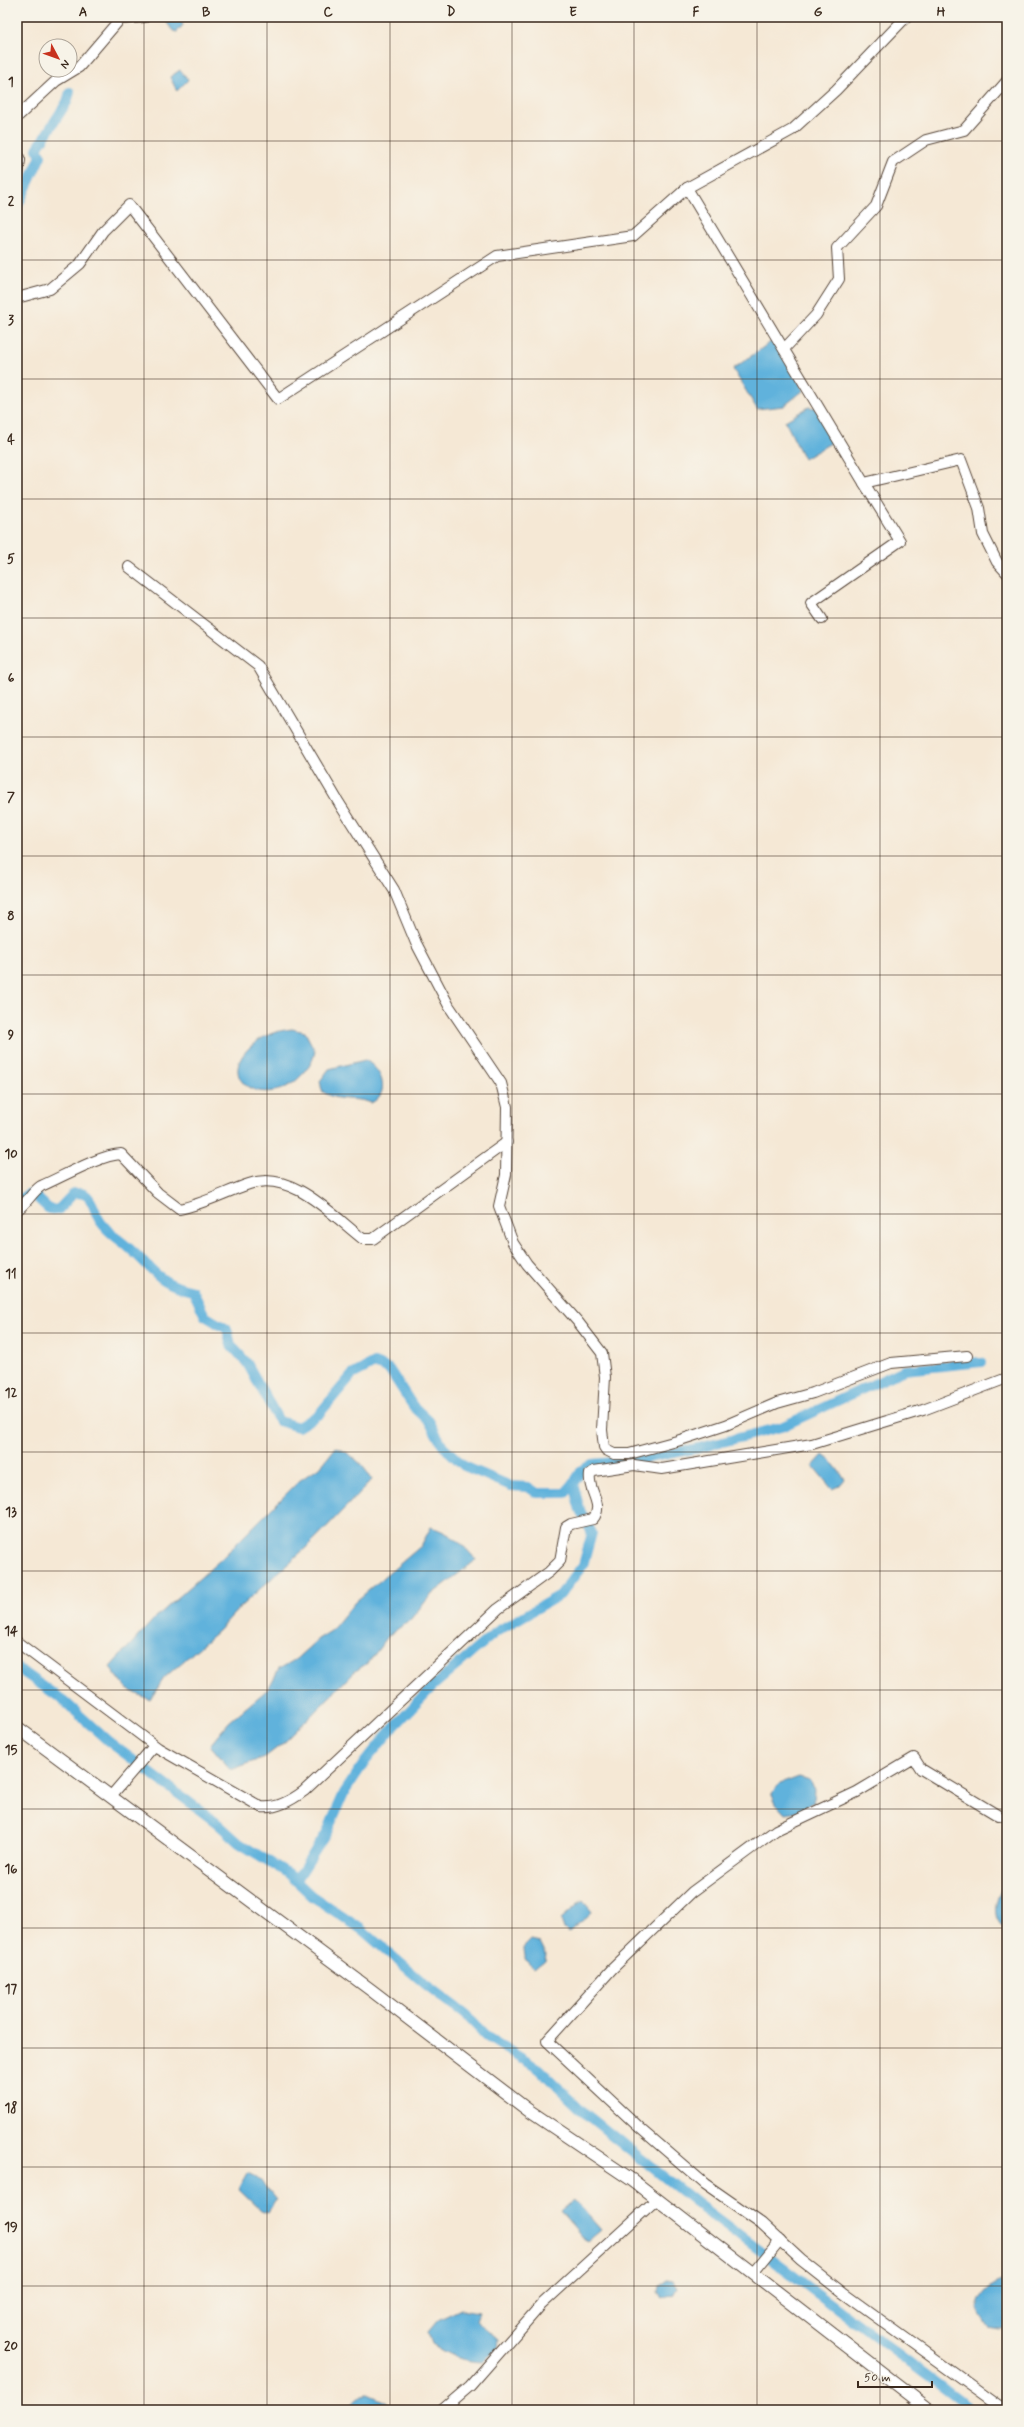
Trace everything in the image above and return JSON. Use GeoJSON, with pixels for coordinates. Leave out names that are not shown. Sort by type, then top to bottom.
{"type":"FeatureCollection","features":[{"type":"Feature","properties":{"kind":"street"},"geometry":{"type":"LineString","coordinates":[[17,117],[56,81],[79,67],[120,19],[145,17]]}},
{"type":"Feature","properties":{"kind":"street"},"geometry":{"type":"LineString","coordinates":[[17,298],[50,289],[80,264],[103,231],[129,205],[278,399],[497,256],[633,236],[687,188],[792,130],[836,90],[906,17]]}},
{"type":"Feature","properties":{"kind":"street"},"geometry":{"type":"LineString","coordinates":[[784,349],[816,315],[839,279],[837,248],[876,206],[893,162],[926,140],[964,130],[1007,81]]}},
{"type":"Feature","properties":{"kind":"street"},"geometry":{"type":"LineString","coordinates":[[17,152],[20,160],[17,181]]}},
{"type":"Feature","properties":{"kind":"street"},"geometry":{"type":"LineString","coordinates":[[687,188],[900,541],[811,603],[822,619]]}},
{"type":"Feature","properties":{"kind":"street"},"geometry":{"type":"LineString","coordinates":[[864,483],[960,460],[979,508],[983,534],[998,562],[1007,573]]}},
{"type":"Feature","properties":{"kind":"street"},"geometry":{"type":"LineString","coordinates":[[129,568],[258,666],[335,796],[394,890],[416,943],[449,1006],[501,1083],[507,1107],[507,1142],[506,1175],[500,1206],[513,1243],[527,1264],[578,1322],[602,1353],[605,1377],[603,1442],[604,1447],[610,1453],[629,1454],[677,1441],[726,1425],[777,1403],[813,1393],[891,1363],[967,1356]]}},
{"type":"Feature","properties":{"kind":"street"},"geometry":{"type":"LineString","coordinates":[[17,1210],[27,1204],[36,1189],[41,1186],[94,1161],[121,1154],[158,1193],[179,1209],[197,1206],[250,1184],[264,1180],[275,1182],[305,1195],[363,1238],[373,1239],[507,1142]]}},
{"type":"Feature","properties":{"kind":"street"},"geometry":{"type":"LineString","coordinates":[[17,1642],[152,1748],[261,1807],[269,1808],[290,1801],[304,1792],[498,1609],[549,1572],[560,1561],[566,1527],[571,1524],[593,1519],[597,1514],[598,1505],[588,1480],[590,1474],[594,1471],[634,1465],[662,1469],[812,1444],[923,1410],[1007,1378]]}},
{"type":"Feature","properties":{"kind":"street"},"geometry":{"type":"LineString","coordinates":[[17,1727],[528,2110],[657,2199],[930,2410]]}},
{"type":"Feature","properties":{"kind":"street"},"geometry":{"type":"LineString","coordinates":[[111,1796],[122,1780],[152,1748]]}},
{"type":"Feature","properties":{"kind":"street"},"geometry":{"type":"LineString","coordinates":[[998,1816],[921,1769],[914,1758],[857,1792],[776,1830],[716,1876],[692,1892],[612,1969],[547,2041],[640,2128],[705,2184],[761,2223],[843,2293],[1006,2410]]}},
{"type":"Feature","properties":{"kind":"street"},"geometry":{"type":"LineString","coordinates":[[442,2410],[470,2386],[541,2306],[657,2199]]}},
{"type":"Feature","properties":{"kind":"street"},"geometry":{"type":"LineString","coordinates":[[753,2273],[780,2240]]}},
{"type":"Feature","properties":{"kind":"water"},"geometry":{"type":"Polygon","coordinates":[[[163,17],[179,17],[183,25],[177,32],[173,31],[163,17]]]}},
{"type":"Feature","properties":{"kind":"water"},"geometry":{"type":"Polygon","coordinates":[[[180,70],[188,80],[177,91],[170,77],[180,70]]]}},
{"type":"Feature","properties":{"kind":"water"},"geometry":{"type":"Polygon","coordinates":[[[772,341],[804,390],[784,406],[757,409],[733,369],[772,341]]]}},
{"type":"Feature","properties":{"kind":"water"},"geometry":{"type":"Polygon","coordinates":[[[809,407],[816,408],[834,441],[804,459],[785,421],[809,407]]]}},
{"type":"Feature","properties":{"kind":"water"},"geometry":{"type":"Polygon","coordinates":[[[292,1029],[305,1032],[315,1051],[308,1068],[300,1077],[287,1087],[273,1091],[260,1091],[249,1088],[241,1081],[238,1072],[240,1060],[249,1048],[259,1040],[280,1031],[292,1029]]]}},
{"type":"Feature","properties":{"kind":"water"},"geometry":{"type":"Polygon","coordinates":[[[365,1060],[376,1069],[382,1081],[383,1087],[377,1099],[371,1103],[334,1097],[322,1091],[320,1081],[329,1069],[365,1060]]]}},
{"type":"Feature","properties":{"kind":"water"},"geometry":{"type":"Polygon","coordinates":[[[336,1447],[348,1453],[357,1460],[372,1480],[309,1545],[241,1606],[219,1630],[164,1678],[150,1700],[127,1689],[110,1667],[154,1619],[219,1561],[299,1481],[322,1465],[336,1447]]]}},
{"type":"Feature","properties":{"kind":"water"},"geometry":{"type":"Polygon","coordinates":[[[823,1455],[831,1461],[845,1479],[839,1486],[832,1489],[813,1466],[823,1455]]]}},
{"type":"Feature","properties":{"kind":"water"},"geometry":{"type":"Polygon","coordinates":[[[431,1527],[451,1536],[476,1560],[431,1595],[409,1621],[389,1635],[369,1662],[354,1672],[286,1741],[265,1757],[231,1770],[210,1745],[229,1722],[268,1689],[279,1669],[296,1659],[318,1639],[331,1631],[355,1602],[421,1546],[431,1527]]]}},
{"type":"Feature","properties":{"kind":"water"},"geometry":{"type":"Polygon","coordinates":[[[799,1777],[809,1780],[815,1789],[814,1802],[798,1812],[785,1814],[776,1804],[771,1793],[780,1784],[799,1777]]]}},
{"type":"Feature","properties":{"kind":"water"},"geometry":{"type":"Polygon","coordinates":[[[1007,1881],[1007,1929],[997,1919],[996,1906],[1000,1893],[1007,1881]]]}},
{"type":"Feature","properties":{"kind":"water"},"geometry":{"type":"Polygon","coordinates":[[[583,1900],[592,1912],[569,1933],[564,1929],[561,1919],[583,1900]]]}},
{"type":"Feature","properties":{"kind":"water"},"geometry":{"type":"Polygon","coordinates":[[[531,1940],[540,1942],[546,1954],[545,1960],[534,1969],[526,1960],[523,1952],[523,1948],[531,1940]]]}},
{"type":"Feature","properties":{"kind":"water"},"geometry":{"type":"Polygon","coordinates":[[[248,2173],[260,2180],[276,2200],[268,2212],[261,2210],[239,2189],[248,2173]]]}},
{"type":"Feature","properties":{"kind":"water"},"geometry":{"type":"Polygon","coordinates":[[[574,2199],[601,2230],[587,2242],[560,2211],[574,2199]]]}},
{"type":"Feature","properties":{"kind":"water"},"geometry":{"type":"Polygon","coordinates":[[[667,2280],[673,2281],[677,2288],[673,2295],[663,2299],[658,2293],[659,2286],[667,2280]]]}},
{"type":"Feature","properties":{"kind":"water"},"geometry":{"type":"Polygon","coordinates":[[[1001,2281],[1007,2285],[1007,2328],[1000,2329],[988,2327],[977,2309],[978,2304],[985,2292],[1001,2281]]]}},
{"type":"Feature","properties":{"kind":"water"},"geometry":{"type":"Polygon","coordinates":[[[461,2309],[479,2312],[476,2320],[499,2340],[498,2348],[483,2362],[469,2361],[456,2357],[432,2344],[428,2332],[438,2320],[461,2309]]]}},
{"type":"Feature","properties":{"kind":"water"},"geometry":{"type":"Polygon","coordinates":[[[368,2394],[386,2402],[393,2410],[350,2410],[356,2399],[368,2394]]]}},
{"type":"Feature","properties":{"kind":"waterway"},"geometry":{"type":"LineString","coordinates":[[17,208],[41,156],[37,149],[67,102],[70,92]]}},
{"type":"Feature","properties":{"kind":"waterway"},"geometry":{"type":"LineString","coordinates":[[34,1195],[49,1209],[58,1210],[74,1193],[80,1193],[87,1196],[90,1199],[98,1218],[106,1229],[138,1256],[157,1275],[171,1284],[193,1291],[205,1316],[227,1329],[231,1345],[247,1363],[279,1421],[298,1427],[319,1414],[352,1375],[374,1363],[389,1369],[413,1406],[429,1421],[443,1446],[464,1466],[511,1486],[528,1487],[537,1493],[565,1493],[581,1471],[592,1464],[636,1460],[699,1448],[781,1427],[904,1370],[981,1362]]}},
{"type":"Feature","properties":{"kind":"waterway"},"geometry":{"type":"LineString","coordinates":[[17,1201],[28,1194]]}},
{"type":"Feature","properties":{"kind":"waterway"},"geometry":{"type":"LineString","coordinates":[[296,1881],[327,1832],[344,1793],[364,1763],[391,1730],[433,1686],[496,1632],[560,1595],[583,1565],[592,1533],[580,1510],[573,1484]]}},
{"type":"Feature","properties":{"kind":"waterway"},"geometry":{"type":"LineString","coordinates":[[17,1668],[63,1700],[108,1741],[217,1823],[239,1843],[289,1874],[312,1896],[361,1929],[425,1984],[465,2014],[487,2037],[539,2069],[587,2115],[695,2202],[973,2410]]}}]}
